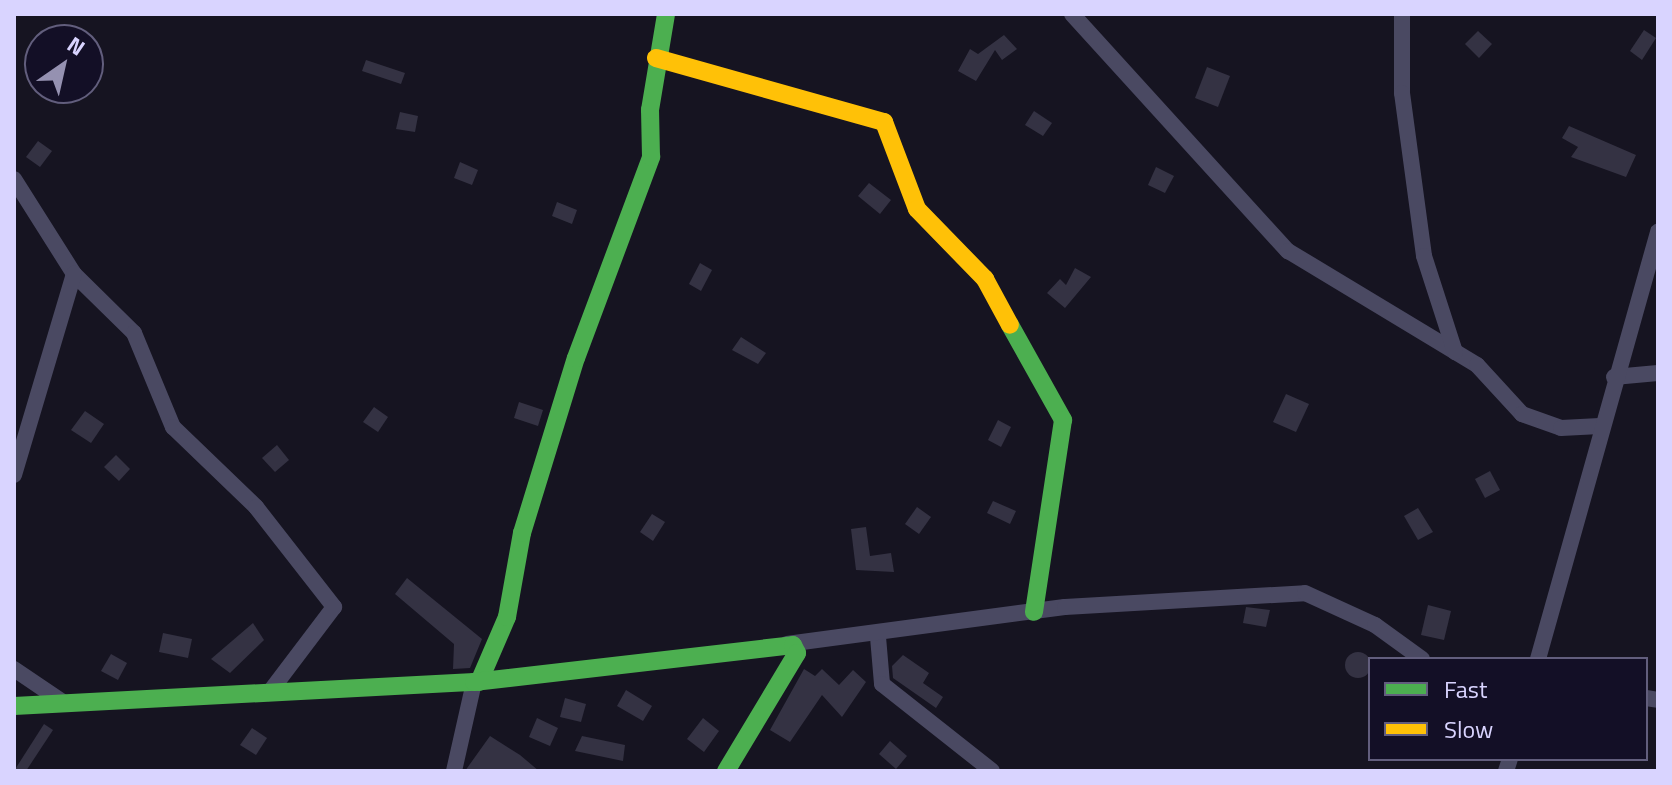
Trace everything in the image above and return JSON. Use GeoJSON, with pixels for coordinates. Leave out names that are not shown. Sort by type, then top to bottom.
{"type":"FeatureCollection","features":[{"type":"Feature","properties":{"kind":"street"},"geometry":{"type":"LineString","coordinates":[[454,771],[477,682],[507,617],[522,533],[576,358],[651,157],[656,58],[666,14]]}},
{"type":"Feature","properties":{"kind":"street"},"geometry":{"type":"LineString","coordinates":[[1072,14],[1288,251],[1455,352],[1522,414],[1561,428],[1600,426]]}},
{"type":"Feature","properties":{"kind":"street"},"geometry":{"type":"LineString","coordinates":[[1402,14],[1402,93],[1424,256],[1455,352]]}},
{"type":"Feature","properties":{"kind":"street"},"geometry":{"type":"LineString","coordinates":[[656,58],[884,122],[917,209],[985,279],[1063,420],[1034,612]]}},
{"type":"Feature","properties":{"kind":"street"},"geometry":{"type":"LineString","coordinates":[[14,179],[74,274],[134,333],[173,427],[256,507],[334,607],[269,693]]}},
{"type":"Feature","properties":{"kind":"street"},"geometry":{"type":"LineString","coordinates":[[1539,657],[1600,426],[1658,232]]}},
{"type":"Feature","properties":{"kind":"street"},"geometry":{"type":"LineString","coordinates":[[14,475],[74,274]]}},
{"type":"Feature","properties":{"kind":"street"},"geometry":{"type":"LineString","coordinates":[[1614,377],[1658,373]]}},
{"type":"Feature","properties":{"kind":"street"},"geometry":{"type":"LineString","coordinates":[[14,706],[477,682],[787,644],[878,637],[1034,612],[1305,593],[1375,625],[1419,657]]}},
{"type":"Feature","properties":{"kind":"street"},"geometry":{"type":"LineString","coordinates":[[878,637],[882,684],[992,771]]}},
{"type":"Feature","properties":{"kind":"street"},"geometry":{"type":"LineString","coordinates":[[726,771],[797,653],[787,644]]}},
{"type":"Feature","properties":{"kind":"street"},"geometry":{"type":"LineString","coordinates":[[14,669],[64,703]]}},
{"type":"Feature","properties":{"kind":"building"},"geometry":{"type":"Polygon","coordinates":[[[1644,30],[1656,38],[1642,60],[1630,51],[1644,30]]]}},
{"type":"Feature","properties":{"kind":"building"},"geometry":{"type":"Polygon","coordinates":[[[1478,31],[1492,44],[1479,58],[1465,44],[1478,31]]]}},
{"type":"Feature","properties":{"kind":"building"},"geometry":{"type":"Polygon","coordinates":[[[1004,35],[1017,49],[1002,60],[995,50],[976,81],[958,71],[970,49],[978,54],[1004,35]]]}},
{"type":"Feature","properties":{"kind":"building"},"geometry":{"type":"Polygon","coordinates":[[[366,60],[405,73],[401,84],[362,71],[366,60]]]}},
{"type":"Feature","properties":{"kind":"building"},"geometry":{"type":"Polygon","coordinates":[[[1207,67],[1230,76],[1218,107],[1195,98],[1207,67]]]}},
{"type":"Feature","properties":{"kind":"building"},"geometry":{"type":"Polygon","coordinates":[[[1034,111],[1052,123],[1043,136],[1025,125],[1034,111]]]}},
{"type":"Feature","properties":{"kind":"building"},"geometry":{"type":"Polygon","coordinates":[[[400,112],[418,116],[415,132],[396,129],[400,112]]]}},
{"type":"Feature","properties":{"kind":"building"},"geometry":{"type":"Polygon","coordinates":[[[1569,126],[1636,155],[1626,177],[1571,157],[1578,147],[1562,138],[1569,126]]]}},
{"type":"Feature","properties":{"kind":"building"},"geometry":{"type":"Polygon","coordinates":[[[38,141],[52,151],[40,167],[26,157],[38,141]]]}},
{"type":"Feature","properties":{"kind":"building"},"geometry":{"type":"Polygon","coordinates":[[[460,162],[478,170],[472,185],[454,178],[460,162]]]}},
{"type":"Feature","properties":{"kind":"building"},"geometry":{"type":"Polygon","coordinates":[[[1156,167],[1174,176],[1165,193],[1148,185],[1156,167]]]}},
{"type":"Feature","properties":{"kind":"building"},"geometry":{"type":"Polygon","coordinates":[[[869,183],[891,200],[880,214],[858,196],[869,183]]]}},
{"type":"Feature","properties":{"kind":"building"},"geometry":{"type":"Polygon","coordinates":[[[557,202],[577,210],[572,224],[552,216],[557,202]]]}},
{"type":"Feature","properties":{"kind":"building"},"geometry":{"type":"Polygon","coordinates":[[[700,263],[712,270],[701,291],[689,284],[700,263]]]}},
{"type":"Feature","properties":{"kind":"building"},"geometry":{"type":"Polygon","coordinates":[[[1075,268],[1091,277],[1065,308],[1047,293],[1060,279],[1066,285],[1075,268]]]}},
{"type":"Feature","properties":{"kind":"building"},"geometry":{"type":"Polygon","coordinates":[[[741,337],[766,353],[758,364],[732,350],[741,337]]]}},
{"type":"Feature","properties":{"kind":"building"},"geometry":{"type":"Polygon","coordinates":[[[1286,394],[1309,404],[1296,432],[1273,422],[1286,394]]]}},
{"type":"Feature","properties":{"kind":"building"},"geometry":{"type":"Polygon","coordinates":[[[519,402],[543,410],[538,426],[514,418],[519,402]]]}},
{"type":"Feature","properties":{"kind":"building"},"geometry":{"type":"Polygon","coordinates":[[[374,407],[388,417],[378,432],[363,422],[374,407]]]}},
{"type":"Feature","properties":{"kind":"building"},"geometry":{"type":"Polygon","coordinates":[[[85,411],[104,424],[91,443],[71,430],[85,411]]]}},
{"type":"Feature","properties":{"kind":"building"},"geometry":{"type":"Polygon","coordinates":[[[998,420],[1011,427],[1001,447],[988,440],[998,420]]]}},
{"type":"Feature","properties":{"kind":"building"},"geometry":{"type":"Polygon","coordinates":[[[277,445],[289,460],[275,472],[262,458],[277,445]]]}},
{"type":"Feature","properties":{"kind":"building"},"geometry":{"type":"Polygon","coordinates":[[[116,455],[130,469],[119,481],[104,467],[116,455]]]}},
{"type":"Feature","properties":{"kind":"building"},"geometry":{"type":"Polygon","coordinates":[[[1490,471],[1500,490],[1485,498],[1475,479],[1490,471]]]}},
{"type":"Feature","properties":{"kind":"building"},"geometry":{"type":"Polygon","coordinates":[[[993,501],[1016,511],[1010,524],[987,513],[993,501]]]}},
{"type":"Feature","properties":{"kind":"building"},"geometry":{"type":"Polygon","coordinates":[[[917,507],[931,517],[919,534],[905,524],[917,507]]]}},
{"type":"Feature","properties":{"kind":"building"},"geometry":{"type":"Polygon","coordinates":[[[1418,508],[1433,532],[1418,540],[1404,516],[1418,508]]]}},
{"type":"Feature","properties":{"kind":"building"},"geometry":{"type":"Polygon","coordinates":[[[652,514],[665,522],[653,541],[640,532],[652,514]]]}},
{"type":"Feature","properties":{"kind":"building"},"geometry":{"type":"Polygon","coordinates":[[[866,527],[870,556],[891,553],[894,572],[856,570],[851,529],[866,527]]]}},
{"type":"Feature","properties":{"kind":"building"},"geometry":{"type":"Polygon","coordinates":[[[407,578],[482,639],[470,668],[453,669],[454,644],[395,594],[407,578]]]}},
{"type":"Feature","properties":{"kind":"building"},"geometry":{"type":"Polygon","coordinates":[[[1428,605],[1451,611],[1444,640],[1421,635],[1428,605]]]}},
{"type":"Feature","properties":{"kind":"building"},"geometry":{"type":"Polygon","coordinates":[[[1246,607],[1270,610],[1266,627],[1243,623],[1246,607]]]}},
{"type":"Feature","properties":{"kind":"building"},"geometry":{"type":"Polygon","coordinates":[[[253,623],[264,640],[230,673],[211,659],[253,623]]]}},
{"type":"Feature","properties":{"kind":"building"},"geometry":{"type":"Polygon","coordinates":[[[163,633],[192,639],[188,658],[159,652],[163,633]]]}},
{"type":"Feature","properties":{"kind":"building"},"geometry":{"type":"Polygon","coordinates":[[[1358,652],[1367,656],[1367,674],[1358,678],[1349,674],[1345,665],[1349,656],[1358,652]]]}},
{"type":"Feature","properties":{"kind":"building"},"geometry":{"type":"Polygon","coordinates":[[[111,654],[127,663],[118,680],[101,671],[111,654]]]}},
{"type":"Feature","properties":{"kind":"building"},"geometry":{"type":"Polygon","coordinates":[[[903,655],[929,673],[923,683],[943,697],[936,708],[893,678],[892,666],[903,655]]]}},
{"type":"Feature","properties":{"kind":"building"},"geometry":{"type":"Polygon","coordinates":[[[804,669],[815,676],[822,669],[839,685],[853,670],[866,682],[842,717],[822,695],[790,742],[770,730],[804,669]]]}},
{"type":"Feature","properties":{"kind":"building"},"geometry":{"type":"Polygon","coordinates":[[[626,690],[652,706],[643,721],[617,706],[626,690]]]}},
{"type":"Feature","properties":{"kind":"building"},"geometry":{"type":"Polygon","coordinates":[[[565,698],[586,704],[581,722],[560,717],[565,698]]]}},
{"type":"Feature","properties":{"kind":"building"},"geometry":{"type":"Polygon","coordinates":[[[537,718],[558,728],[550,746],[529,737],[537,718]]]}},
{"type":"Feature","properties":{"kind":"building"},"geometry":{"type":"Polygon","coordinates":[[[703,718],[719,731],[704,752],[687,739],[703,718]]]}},
{"type":"Feature","properties":{"kind":"building"},"geometry":{"type":"Polygon","coordinates":[[[44,724],[53,730],[26,771],[14,771],[44,724]]]}},
{"type":"Feature","properties":{"kind":"building"},"geometry":{"type":"Polygon","coordinates":[[[252,728],[267,738],[256,755],[240,745],[252,728]]]}},
{"type":"Feature","properties":{"kind":"building"},"geometry":{"type":"Polygon","coordinates":[[[490,736],[520,755],[539,771],[465,771],[490,736]]]}},
{"type":"Feature","properties":{"kind":"building"},"geometry":{"type":"Polygon","coordinates":[[[582,736],[625,745],[623,761],[575,751],[582,736]]]}},
{"type":"Feature","properties":{"kind":"building"},"geometry":{"type":"Polygon","coordinates":[[[890,741],[907,756],[896,769],[879,754],[890,741]]]}},
{"type":"Feature","properties":{"kind":"traffic: fast"},"geometry":{"type":"LineString","coordinates":[[479,682],[507,617],[522,533],[576,358],[651,157],[650,110],[666,14]]}},
{"type":"Feature","properties":{"kind":"traffic: fast"},"geometry":{"type":"LineString","coordinates":[[1010,325],[1063,420],[1034,612]]}},
{"type":"Feature","properties":{"kind":"traffic: fast"},"geometry":{"type":"LineString","coordinates":[[14,706],[474,682],[793,645],[797,653],[726,771]]}},
{"type":"Feature","properties":{"kind":"traffic: slow"},"geometry":{"type":"LineString","coordinates":[[656,58],[884,122],[917,209],[985,279],[1010,325]]}}]}
